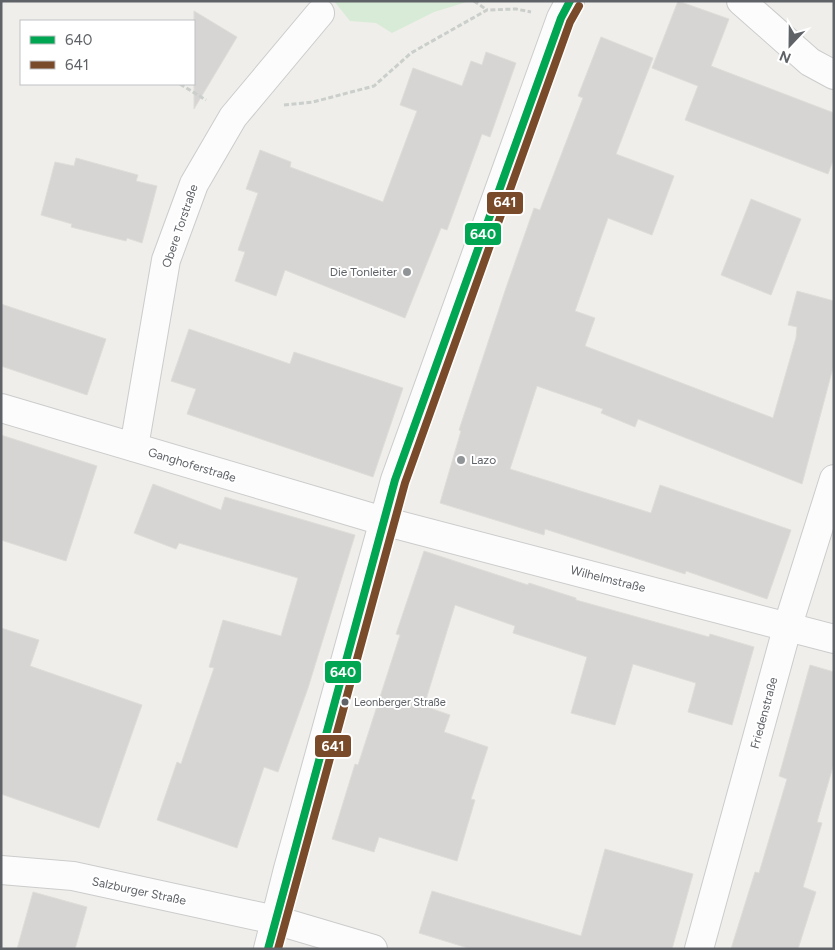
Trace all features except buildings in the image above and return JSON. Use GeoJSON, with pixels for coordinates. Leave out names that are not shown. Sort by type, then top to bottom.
{"type":"FeatureCollection","features":[{"type":"Feature","properties":{"kind":"street"},"geometry":{"type":"LineString","coordinates":[[740,1],[810,62],[834,75]]}},
{"type":"Feature","properties":{"kind":"street"},"geometry":{"type":"LineString","coordinates":[[268,949],[383,521],[471,264],[566,10]]}},
{"type":"Feature","properties":{"kind":"street","name":"Obere Torstraße"},"geometry":{"type":"LineString","coordinates":[[134,447],[166,260],[194,184],[233,117],[320,13]]}},
{"type":"Feature","properties":{"kind":"street","name":"Ganghoferstraße"},"geometry":{"type":"LineString","coordinates":[[1,408],[383,521]]}},
{"type":"Feature","properties":{"kind":"street","name":"Friedenstraße"},"geometry":{"type":"LineString","coordinates":[[700,949],[788,626],[834,480]]}},
{"type":"Feature","properties":{"kind":"street","name":"Wilhelmstraße"},"geometry":{"type":"LineString","coordinates":[[383,521],[834,639]]}},
{"type":"Feature","properties":{"kind":"street","name":"Salzburger Straße"},"geometry":{"type":"LineString","coordinates":[[1,870],[73,876],[275,920],[373,949]]}},
{"type":"Feature","properties":{"kind":"path"},"geometry":{"type":"LineString","coordinates":[[474,1],[487,10]]}},
{"type":"Feature","properties":{"kind":"path"},"geometry":{"type":"LineString","coordinates":[[279,106],[313,102],[374,86],[410,53],[487,10],[566,10]]}},
{"type":"Feature","properties":{"kind":"green space"},"geometry":{"type":"Polygon","coordinates":[[[334,1],[470,1],[434,12],[392,33],[376,23],[350,21],[334,1]]]}},
{"type":"Feature","properties":{"kind":"transit line","name":"640"},"geometry":{"type":"LineString","coordinates":[[268,949],[395,480],[561,18],[570,1]]}},
{"type":"Feature","properties":{"kind":"transit line","name":"641"},"geometry":{"type":"LineString","coordinates":[[278,949],[405,483],[570,22],[579,6]]}},
{"type":"Feature","properties":{"kind":"place","name":"Die Tonleiter"},"geometry":{"type":"Point","coordinates":[407,272]}},
{"type":"Feature","properties":{"kind":"place","name":"Lazo"},"geometry":{"type":"Point","coordinates":[461,460]}},
{"type":"Feature","properties":{"kind":"place","name":"Leonberger Straße"},"geometry":{"type":"Point","coordinates":[345,702]}}]}
